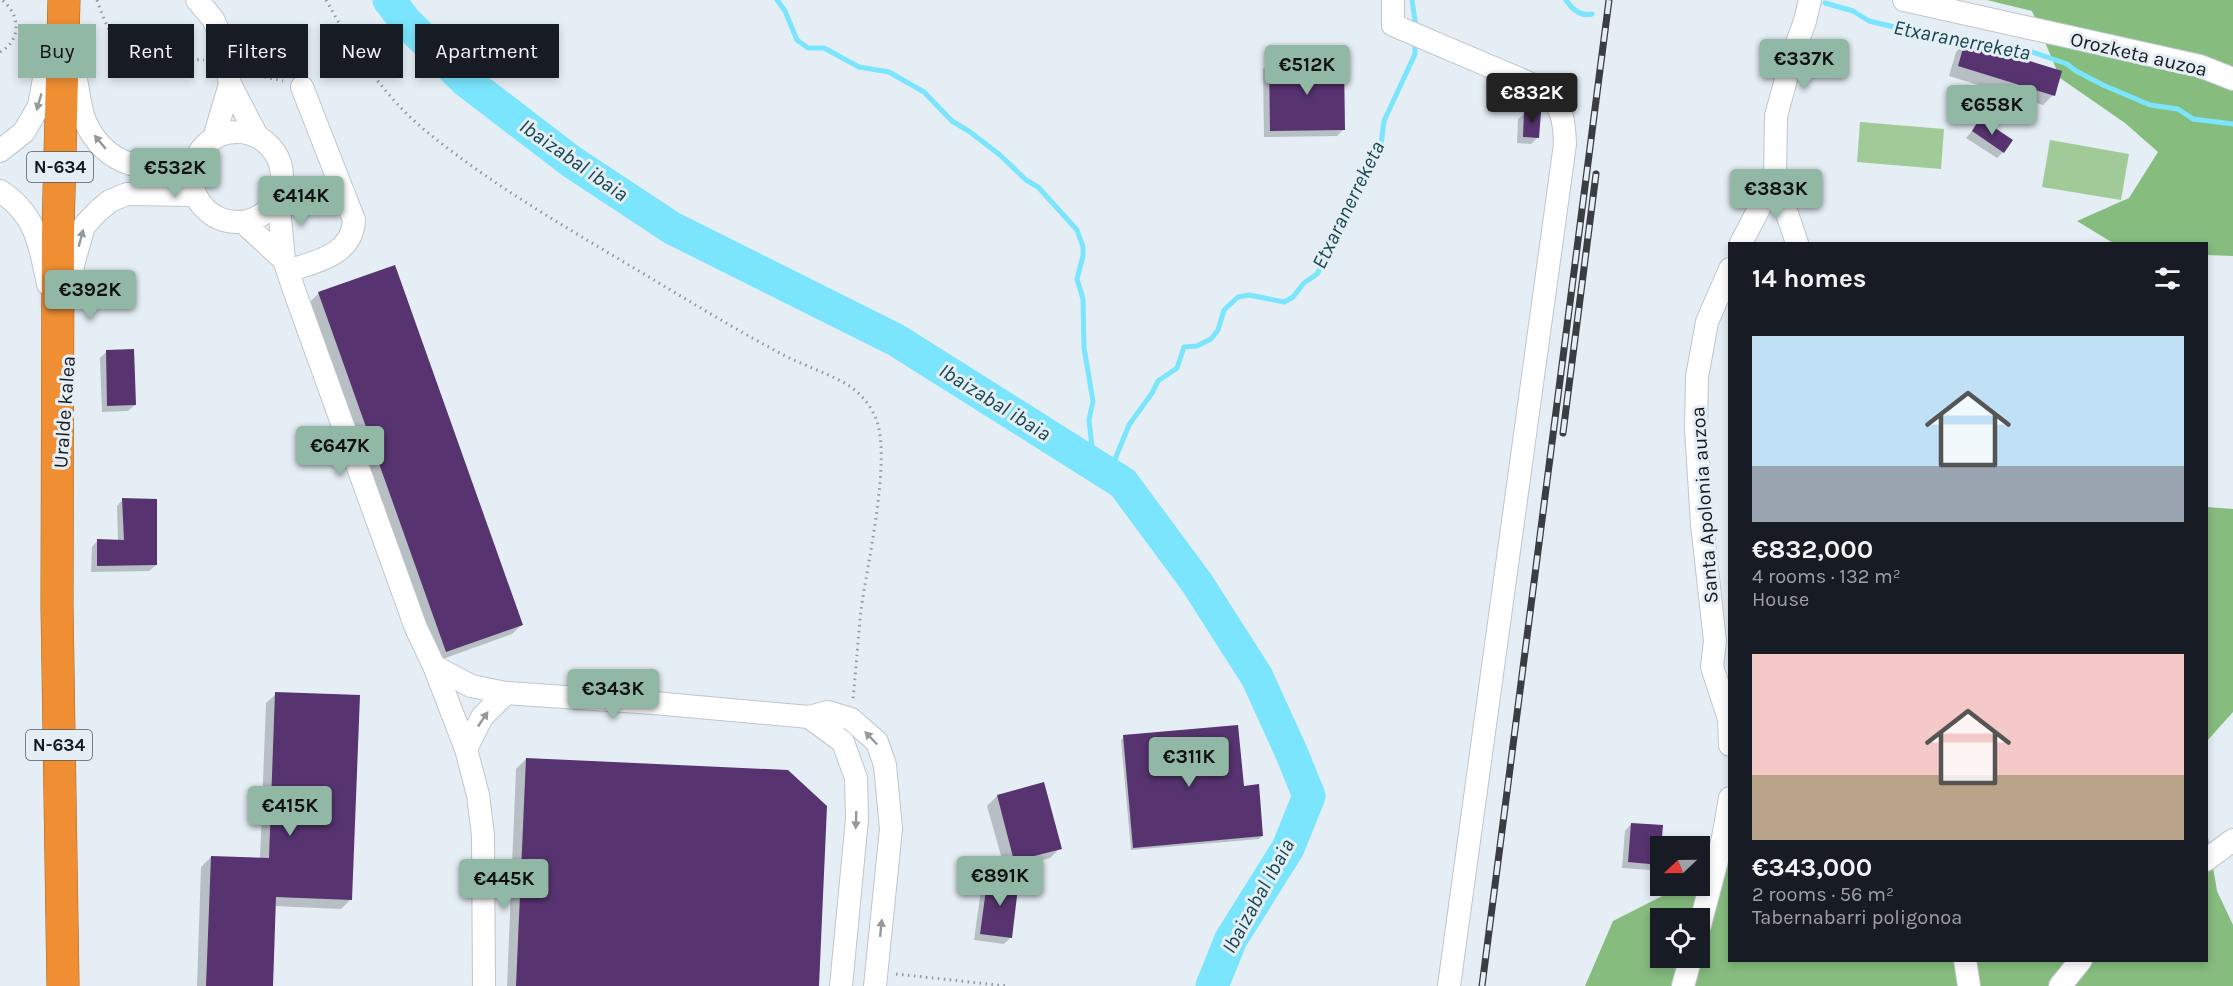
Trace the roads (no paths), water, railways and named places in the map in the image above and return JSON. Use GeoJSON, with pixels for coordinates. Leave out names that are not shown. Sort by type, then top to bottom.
{"type":"FeatureCollection","features":[{"type":"Feature","properties":{"kind":"highway","name":"N-634"},"geometry":{"type":"LineString","coordinates":[[63,986],[57,505],[64,2]]}},
{"type":"Feature","properties":{"kind":"street"},"geometry":{"type":"LineString","coordinates":[[197,0],[215,24]]}},
{"type":"Feature","properties":{"kind":"street"},"geometry":{"type":"LineString","coordinates":[[1393,0],[1393,25],[1543,89],[1556,102],[1564,119],[1563,156],[1449,986]]}},
{"type":"Feature","properties":{"kind":"street"},"geometry":{"type":"LineString","coordinates":[[1797,242],[1775,178],[1776,116],[1792,54],[1805,21],[1810,0]]}},
{"type":"Feature","properties":{"kind":"street","name":"Orozketa auzoa"},"geometry":{"type":"LineString","coordinates":[[1904,0],[2200,66],[2233,79]]}},
{"type":"Feature","properties":{"kind":"street"},"geometry":{"type":"LineString","coordinates":[[0,151],[24,132],[39,106],[64,2]]}},
{"type":"Feature","properties":{"kind":"street"},"geometry":{"type":"LineString","coordinates":[[64,2],[84,120],[100,144],[119,160],[152,169],[192,167]]}},
{"type":"Feature","properties":{"kind":"street"},"geometry":{"type":"LineString","coordinates":[[237,78],[257,136]]}},
{"type":"Feature","properties":{"kind":"street"},"geometry":{"type":"LineString","coordinates":[[214,138],[237,78]]}},
{"type":"Feature","properties":{"kind":"street"},"geometry":{"type":"LineString","coordinates":[[286,265],[332,255],[350,241],[354,220],[292,84]]}},
{"type":"Feature","properties":{"kind":"street"},"geometry":{"type":"LineString","coordinates":[[229,132],[243,132],[257,136],[273,150],[282,169],[282,184],[278,197],[270,209],[258,218],[244,223],[229,222],[214,217],[202,208],[194,195],[191,181],[192,167],[205,144],[214,138],[229,132]]}},
{"type":"Feature","properties":{"kind":"street"},"geometry":{"type":"LineString","coordinates":[[1742,242],[1775,178]]}},
{"type":"Feature","properties":{"kind":"street"},"geometry":{"type":"LineString","coordinates":[[0,190],[13,199],[29,218],[40,247],[58,329]]}},
{"type":"Feature","properties":{"kind":"street","name":"Uralde kalea"},"geometry":{"type":"LineString","coordinates":[[57,505],[73,265],[84,226],[110,201],[128,194],[194,195]]}},
{"type":"Feature","properties":{"kind":"street"},"geometry":{"type":"LineString","coordinates":[[278,197],[286,265],[416,628],[434,666],[466,749],[478,795],[483,835],[484,986]]}},
{"type":"Feature","properties":{"kind":"street"},"geometry":{"type":"LineString","coordinates":[[244,223],[286,265]]}},
{"type":"Feature","properties":{"kind":"street","name":"Santa Apolonia auzoa"},"geometry":{"type":"LineString","coordinates":[[1728,273],[1707,322],[1697,377],[1696,429],[1702,524],[1715,641],[1712,667],[1728,716]]}},
{"type":"Feature","properties":{"kind":"street"},"geometry":{"type":"LineString","coordinates":[[434,666],[471,686],[506,693],[809,717],[828,712],[850,719],[877,742],[885,765],[891,829],[875,979]]}},
{"type":"Feature","properties":{"kind":"street"},"geometry":{"type":"LineString","coordinates":[[466,749],[482,717],[506,693]]}},
{"type":"Feature","properties":{"kind":"street"},"geometry":{"type":"LineString","coordinates":[[809,717],[843,742],[856,778],[857,819],[841,986]]}},
{"type":"Feature","properties":{"kind":"street"},"geometry":{"type":"LineString","coordinates":[[1704,908],[1728,809]]}},
{"type":"Feature","properties":{"kind":"street"},"geometry":{"type":"LineString","coordinates":[[2208,859],[2233,840]]}},
{"type":"Feature","properties":{"kind":"street"},"geometry":{"type":"LineString","coordinates":[[1965,962],[1969,986]]}},
{"type":"Feature","properties":{"kind":"street"},"geometry":{"type":"LineString","coordinates":[[2060,986],[2079,962]]}},
{"type":"Feature","properties":{"kind":"street"},"geometry":{"type":"LineString","coordinates":[[1683,986],[1688,968]]}},
{"type":"Feature","properties":{"kind":"waterway","name":"Ibaizabal ibaia"},"geometry":{"type":"LineString","coordinates":[[389,0],[406,22],[466,81],[572,162],[672,228],[896,340],[1123,483],[1197,583],[1257,677],[1309,796],[1288,848],[1231,939],[1212,986]]}},
{"type":"Feature","properties":{"kind":"waterway"},"geometry":{"type":"LineString","coordinates":[[777,0],[785,11],[797,40],[808,48],[824,48],[859,67],[889,72],[924,92],[952,121],[1000,155],[1026,180],[1038,187],[1077,230],[1083,247],[1077,279],[1083,299],[1084,348],[1093,401],[1089,420],[1094,465]]}},
{"type":"Feature","properties":{"kind":"waterway","name":"Etxaranerreketa"},"geometry":{"type":"LineString","coordinates":[[1412,0],[1416,28]]}},
{"type":"Feature","properties":{"kind":"waterway","name":"Etxaranerreketa"},"geometry":{"type":"LineString","coordinates":[[1566,0],[1577,12],[1592,14]]}},
{"type":"Feature","properties":{"kind":"waterway","name":"Etxaranerreketa"},"geometry":{"type":"LineString","coordinates":[[1825,3],[1853,11],[1869,21],[1919,33],[2021,48],[2067,64],[2103,85],[2150,105],[2178,109],[2193,119],[2233,124]]}},
{"type":"Feature","properties":{"kind":"waterway","name":"Etxaranerreketa"},"geometry":{"type":"LineString","coordinates":[[1109,474],[1129,425],[1158,381],[1177,368],[1184,347],[1197,346],[1211,339],[1218,330],[1224,310],[1238,297],[1249,295],[1284,302],[1293,297],[1304,283],[1317,274],[1344,226],[1381,145],[1384,121],[1415,54],[1415,41]]}},
{"type":"Feature","properties":{"kind":"railway"},"geometry":{"type":"LineString","coordinates":[[1482,986],[1609,0]]}},
{"type":"Feature","properties":{"kind":"railway"},"geometry":{"type":"LineString","coordinates":[[1563,433],[1596,174]]}}]}
